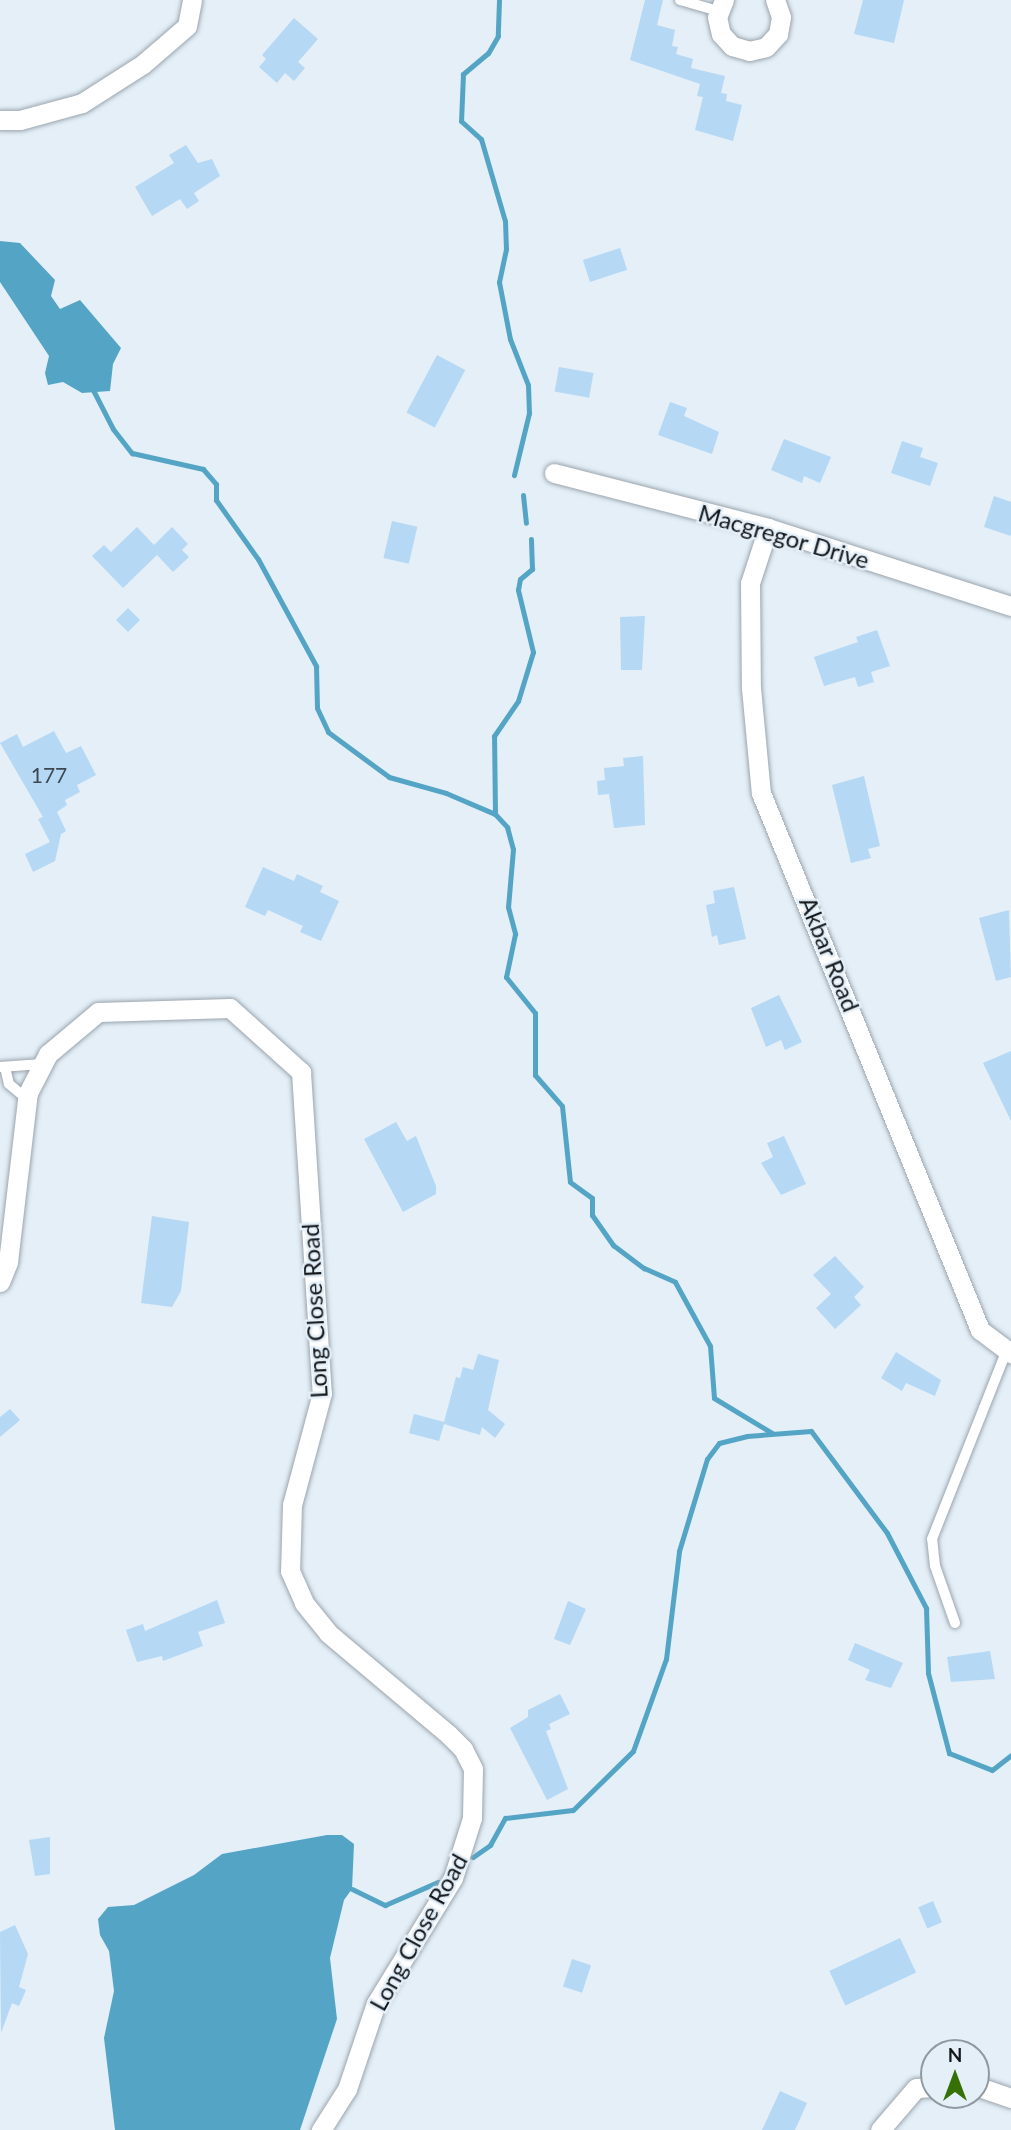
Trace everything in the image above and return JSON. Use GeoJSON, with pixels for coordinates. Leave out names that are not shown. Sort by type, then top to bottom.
{"type":"FeatureCollection","features":[{"type":"Feature","properties":{"kind":"street"},"geometry":{"type":"LineString","coordinates":[[0,120],[20,120],[93,96],[143,64],[187,26],[192,0]]}},
{"type":"Feature","properties":{"kind":"street"},"geometry":{"type":"LineString","coordinates":[[721,6],[724,39],[749,51],[766,47],[778,34],[781,2]]}},
{"type":"Feature","properties":{"kind":"street","name":"Macgregor Drive"},"geometry":{"type":"LineString","coordinates":[[554,473],[768,528],[1011,606]]}},
{"type":"Feature","properties":{"kind":"street","name":"Akbar Road"},"geometry":{"type":"LineString","coordinates":[[768,528],[750,583],[751,688],[761,793],[980,1330],[1009,1352]]}},
{"type":"Feature","properties":{"kind":"street","name":"Long Close Road"},"geometry":{"type":"LineString","coordinates":[[0,1282],[8,1262],[27,1099],[43,1064],[98,1012],[230,1008],[301,1072],[322,1393],[292,1505],[290,1571],[304,1603],[328,1633],[449,1735],[463,1749],[473,1769],[472,1818],[453,1878],[376,2003],[347,2089],[321,2130]]}},
{"type":"Feature","properties":{"kind":"street"},"geometry":{"type":"LineString","coordinates":[[880,2130],[916,2088],[920,2088]]}},
{"type":"Feature","properties":{"kind":"street"},"geometry":{"type":"LineString","coordinates":[[990,2091],[1011,2098]]}},
{"type":"Feature","properties":{"kind":"lane"},"geometry":{"type":"LineString","coordinates":[[680,0],[721,6]]}},
{"type":"Feature","properties":{"kind":"lane"},"geometry":{"type":"LineString","coordinates":[[27,1099],[9,1084],[3,1067],[43,1064]]}},
{"type":"Feature","properties":{"kind":"lane"},"geometry":{"type":"LineString","coordinates":[[955,1623],[935,1566],[932,1539],[1009,1352]]}},
{"type":"Feature","properties":{"kind":"water"},"geometry":{"type":"Polygon","coordinates":[[[0,241],[20,243],[55,280],[51,296],[60,309],[80,300],[121,348],[113,364],[110,391],[82,393],[63,382],[48,385],[45,373],[49,356],[0,282],[0,241]]]}},
{"type":"Feature","properties":{"kind":"water"},"geometry":{"type":"Polygon","coordinates":[[[327,1835],[342,1835],[354,1844],[352,1889],[344,1900],[330,1958],[337,2019],[300,2130],[115,2130],[104,2038],[114,1991],[109,1951],[100,1935],[98,1919],[108,1907],[134,1905],[194,1875],[222,1854],[327,1835]]]}},
{"type":"Feature","properties":{"kind":"building"},"geometry":{"type":"Polygon","coordinates":[[[645,0],[663,0],[657,25],[675,30],[672,46],[678,47],[676,54],[693,59],[691,68],[725,76],[721,93],[727,94],[726,101],[742,105],[733,141],[695,130],[703,97],[697,96],[700,84],[630,60],[645,0]]]}},
{"type":"Feature","properties":{"kind":"building"},"geometry":{"type":"Polygon","coordinates":[[[863,0],[904,0],[894,43],[854,34],[863,0]]]}},
{"type":"Feature","properties":{"kind":"building"},"geometry":{"type":"Polygon","coordinates":[[[294,18],[318,39],[298,62],[305,68],[294,81],[285,73],[277,83],[259,67],[266,59],[262,55],[294,18]]]}},
{"type":"Feature","properties":{"kind":"building"},"geometry":{"type":"Polygon","coordinates":[[[186,145],[198,163],[212,159],[220,176],[194,193],[199,201],[187,209],[180,199],[152,216],[135,187],[174,163],[169,155],[186,145]]]}},
{"type":"Feature","properties":{"kind":"building"},"geometry":{"type":"Polygon","coordinates":[[[620,248],[627,270],[590,282],[583,260],[620,248]]]}},
{"type":"Feature","properties":{"kind":"building"},"geometry":{"type":"Polygon","coordinates":[[[437,355],[465,370],[435,427],[406,412],[437,355]]]}},
{"type":"Feature","properties":{"kind":"building"},"geometry":{"type":"Polygon","coordinates":[[[559,367],[593,373],[589,398],[555,392],[559,367]]]}},
{"type":"Feature","properties":{"kind":"building"},"geometry":{"type":"Polygon","coordinates":[[[670,402],[687,408],[684,416],[719,432],[712,454],[658,435],[670,402]]]}},
{"type":"Feature","properties":{"kind":"building"},"geometry":{"type":"Polygon","coordinates":[[[784,439],[831,457],[820,483],[804,476],[802,483],[771,470],[784,439]]]}},
{"type":"Feature","properties":{"kind":"building"},"geometry":{"type":"Polygon","coordinates":[[[902,441],[923,448],[920,457],[938,463],[930,486],[891,473],[902,441]]]}},
{"type":"Feature","properties":{"kind":"building"},"geometry":{"type":"Polygon","coordinates":[[[994,496],[1011,502],[1011,536],[984,527],[994,496]]]}},
{"type":"Feature","properties":{"kind":"building"},"geometry":{"type":"Polygon","coordinates":[[[392,521],[417,527],[409,564],[383,558],[392,521]]]}},
{"type":"Feature","properties":{"kind":"building"},"geometry":{"type":"Polygon","coordinates":[[[137,527],[154,545],[172,527],[188,544],[182,550],[189,557],[173,572],[157,555],[123,588],[92,556],[104,545],[111,552],[137,527]]]}},
{"type":"Feature","properties":{"kind":"building"},"geometry":{"type":"Polygon","coordinates":[[[128,608],[140,620],[128,632],[116,620],[128,608]]]}},
{"type":"Feature","properties":{"kind":"building"},"geometry":{"type":"Polygon","coordinates":[[[645,616],[642,670],[621,670],[620,617],[645,616]]]}},
{"type":"Feature","properties":{"kind":"building"},"geometry":{"type":"Polygon","coordinates":[[[877,630],[890,666],[871,672],[874,682],[858,687],[855,677],[824,686],[814,657],[858,642],[856,637],[877,630]]]}},
{"type":"Feature","properties":{"kind":"building"},"geometry":{"type":"Polygon","coordinates":[[[54,731],[66,753],[81,746],[96,775],[77,785],[80,792],[65,800],[67,805],[57,812],[66,831],[61,834],[55,861],[33,872],[25,854],[50,842],[38,819],[43,817],[0,743],[17,734],[23,747],[54,731]]]}},
{"type":"Feature","properties":{"kind":"building"},"geometry":{"type":"Polygon","coordinates":[[[643,756],[645,825],[614,828],[609,794],[598,795],[597,781],[605,780],[604,768],[624,766],[623,758],[643,756]]]}},
{"type":"Feature","properties":{"kind":"building"},"geometry":{"type":"Polygon","coordinates":[[[864,776],[880,846],[868,849],[871,858],[851,863],[832,785],[864,776]]]}},
{"type":"Feature","properties":{"kind":"building"},"geometry":{"type":"Polygon","coordinates":[[[263,867],[294,881],[297,874],[323,886],[320,892],[339,901],[321,941],[300,932],[303,926],[268,910],[265,916],[245,907],[263,867]]]}},
{"type":"Feature","properties":{"kind":"building"},"geometry":{"type":"Polygon","coordinates":[[[734,887],[746,939],[719,945],[717,935],[712,937],[706,905],[715,903],[713,891],[734,887]]]}},
{"type":"Feature","properties":{"kind":"building"},"geometry":{"type":"Polygon","coordinates":[[[1009,910],[1011,977],[996,981],[979,918],[1009,910]]]}},
{"type":"Feature","properties":{"kind":"building"},"geometry":{"type":"Polygon","coordinates":[[[779,995],[802,1042],[785,1050],[781,1040],[766,1047],[751,1008],[779,995]]]}},
{"type":"Feature","properties":{"kind":"building"},"geometry":{"type":"Polygon","coordinates":[[[1011,1051],[1011,1121],[983,1063],[1011,1051]]]}},
{"type":"Feature","properties":{"kind":"building"},"geometry":{"type":"Polygon","coordinates":[[[396,1122],[407,1141],[416,1136],[436,1186],[436,1194],[403,1212],[364,1139],[396,1122]]]}},
{"type":"Feature","properties":{"kind":"building"},"geometry":{"type":"Polygon","coordinates":[[[784,1136],[806,1184],[781,1195],[761,1163],[773,1157],[767,1143],[784,1136]]]}},
{"type":"Feature","properties":{"kind":"building"},"geometry":{"type":"Polygon","coordinates":[[[152,1216],[189,1222],[181,1291],[172,1307],[141,1303],[152,1216]]]}},
{"type":"Feature","properties":{"kind":"building"},"geometry":{"type":"Polygon","coordinates":[[[835,1256],[864,1287],[854,1297],[861,1305],[835,1329],[816,1308],[831,1294],[813,1275],[835,1256]]]}},
{"type":"Feature","properties":{"kind":"building"},"geometry":{"type":"Polygon","coordinates":[[[896,1352],[941,1380],[935,1396],[906,1383],[902,1391],[881,1378],[896,1352]]]}},
{"type":"Feature","properties":{"kind":"building"},"geometry":{"type":"Polygon","coordinates":[[[478,1354],[499,1360],[488,1410],[505,1424],[495,1438],[482,1427],[480,1435],[444,1424],[439,1441],[409,1433],[414,1414],[444,1422],[456,1377],[460,1378],[463,1367],[473,1370],[478,1354]]]}},
{"type":"Feature","properties":{"kind":"building"},"geometry":{"type":"Polygon","coordinates":[[[10,1409],[20,1420],[0,1437],[0,1417],[10,1409]]]}},
{"type":"Feature","properties":{"kind":"building"},"geometry":{"type":"Polygon","coordinates":[[[217,1600],[225,1623],[198,1632],[203,1646],[163,1661],[162,1656],[137,1662],[126,1630],[143,1624],[145,1631],[217,1600]]]}},
{"type":"Feature","properties":{"kind":"building"},"geometry":{"type":"Polygon","coordinates":[[[568,1601],[586,1609],[570,1645],[554,1639],[568,1601]]]}},
{"type":"Feature","properties":{"kind":"building"},"geometry":{"type":"Polygon","coordinates":[[[855,1643],[903,1663],[891,1688],[865,1680],[870,1670],[848,1660],[855,1643]]]}},
{"type":"Feature","properties":{"kind":"building"},"geometry":{"type":"Polygon","coordinates":[[[990,1651],[995,1679],[951,1682],[947,1657],[990,1651]]]}},
{"type":"Feature","properties":{"kind":"building"},"geometry":{"type":"Polygon","coordinates":[[[560,1694],[570,1714],[549,1724],[551,1729],[546,1731],[568,1789],[547,1800],[510,1728],[528,1717],[528,1710],[560,1694]]]}},
{"type":"Feature","properties":{"kind":"building"},"geometry":{"type":"Polygon","coordinates":[[[50,1837],[50,1874],[35,1876],[29,1840],[50,1837]]]}},
{"type":"Feature","properties":{"kind":"building"},"geometry":{"type":"Polygon","coordinates":[[[933,1901],[942,1922],[927,1928],[918,1907],[933,1901]]]}},
{"type":"Feature","properties":{"kind":"building"},"geometry":{"type":"Polygon","coordinates":[[[15,1925],[28,1954],[19,1987],[26,1990],[19,2006],[12,2003],[1,2033],[0,1932],[15,1925]]]}},
{"type":"Feature","properties":{"kind":"building"},"geometry":{"type":"Polygon","coordinates":[[[900,1938],[916,1972],[845,2005],[829,1971],[900,1938]]]}},
{"type":"Feature","properties":{"kind":"building"},"geometry":{"type":"Polygon","coordinates":[[[572,1959],[591,1965],[582,1993],[563,1987],[572,1959]]]}},
{"type":"Feature","properties":{"kind":"building"},"geometry":{"type":"Polygon","coordinates":[[[780,2091],[807,2103],[795,2130],[762,2130],[780,2091]]]}},
{"type":"Feature","properties":{"kind":"waterway"},"geometry":{"type":"LineString","coordinates":[[499,0],[498,36],[488,53],[463,74],[461,121],[481,139],[505,221],[506,249],[499,282],[510,339],[528,385],[529,413],[514,475]]}},
{"type":"Feature","properties":{"kind":"waterway"},"geometry":{"type":"LineString","coordinates":[[92,388],[113,429],[132,453],[203,469],[216,484],[216,500],[258,559],[316,666],[317,708],[328,732],[389,777],[446,793],[495,814],[507,827],[513,849],[508,907],[515,934],[506,977],[535,1013],[535,1075],[562,1106],[570,1182],[592,1198],[592,1215],[613,1245],[644,1268],[675,1282],[710,1346],[714,1398],[772,1433]]}},
{"type":"Feature","properties":{"kind":"waterway"},"geometry":{"type":"LineString","coordinates":[[523,495],[526,523]]}},
{"type":"Feature","properties":{"kind":"waterway"},"geometry":{"type":"LineString","coordinates":[[495,814],[494,736],[518,701],[533,652],[518,590],[520,579],[532,569],[531,539]]}},
{"type":"Feature","properties":{"kind":"waterway"},"geometry":{"type":"LineString","coordinates":[[473,1857],[490,1845],[505,1818],[573,1810],[633,1751],[666,1659],[679,1551],[707,1459],[719,1443],[747,1436],[811,1431],[887,1533],[926,1608],[928,1673],[949,1753],[992,1770],[1011,1755]]}},
{"type":"Feature","properties":{"kind":"waterway"},"geometry":{"type":"LineString","coordinates":[[352,1889],[385,1905],[438,1882]]}}]}
